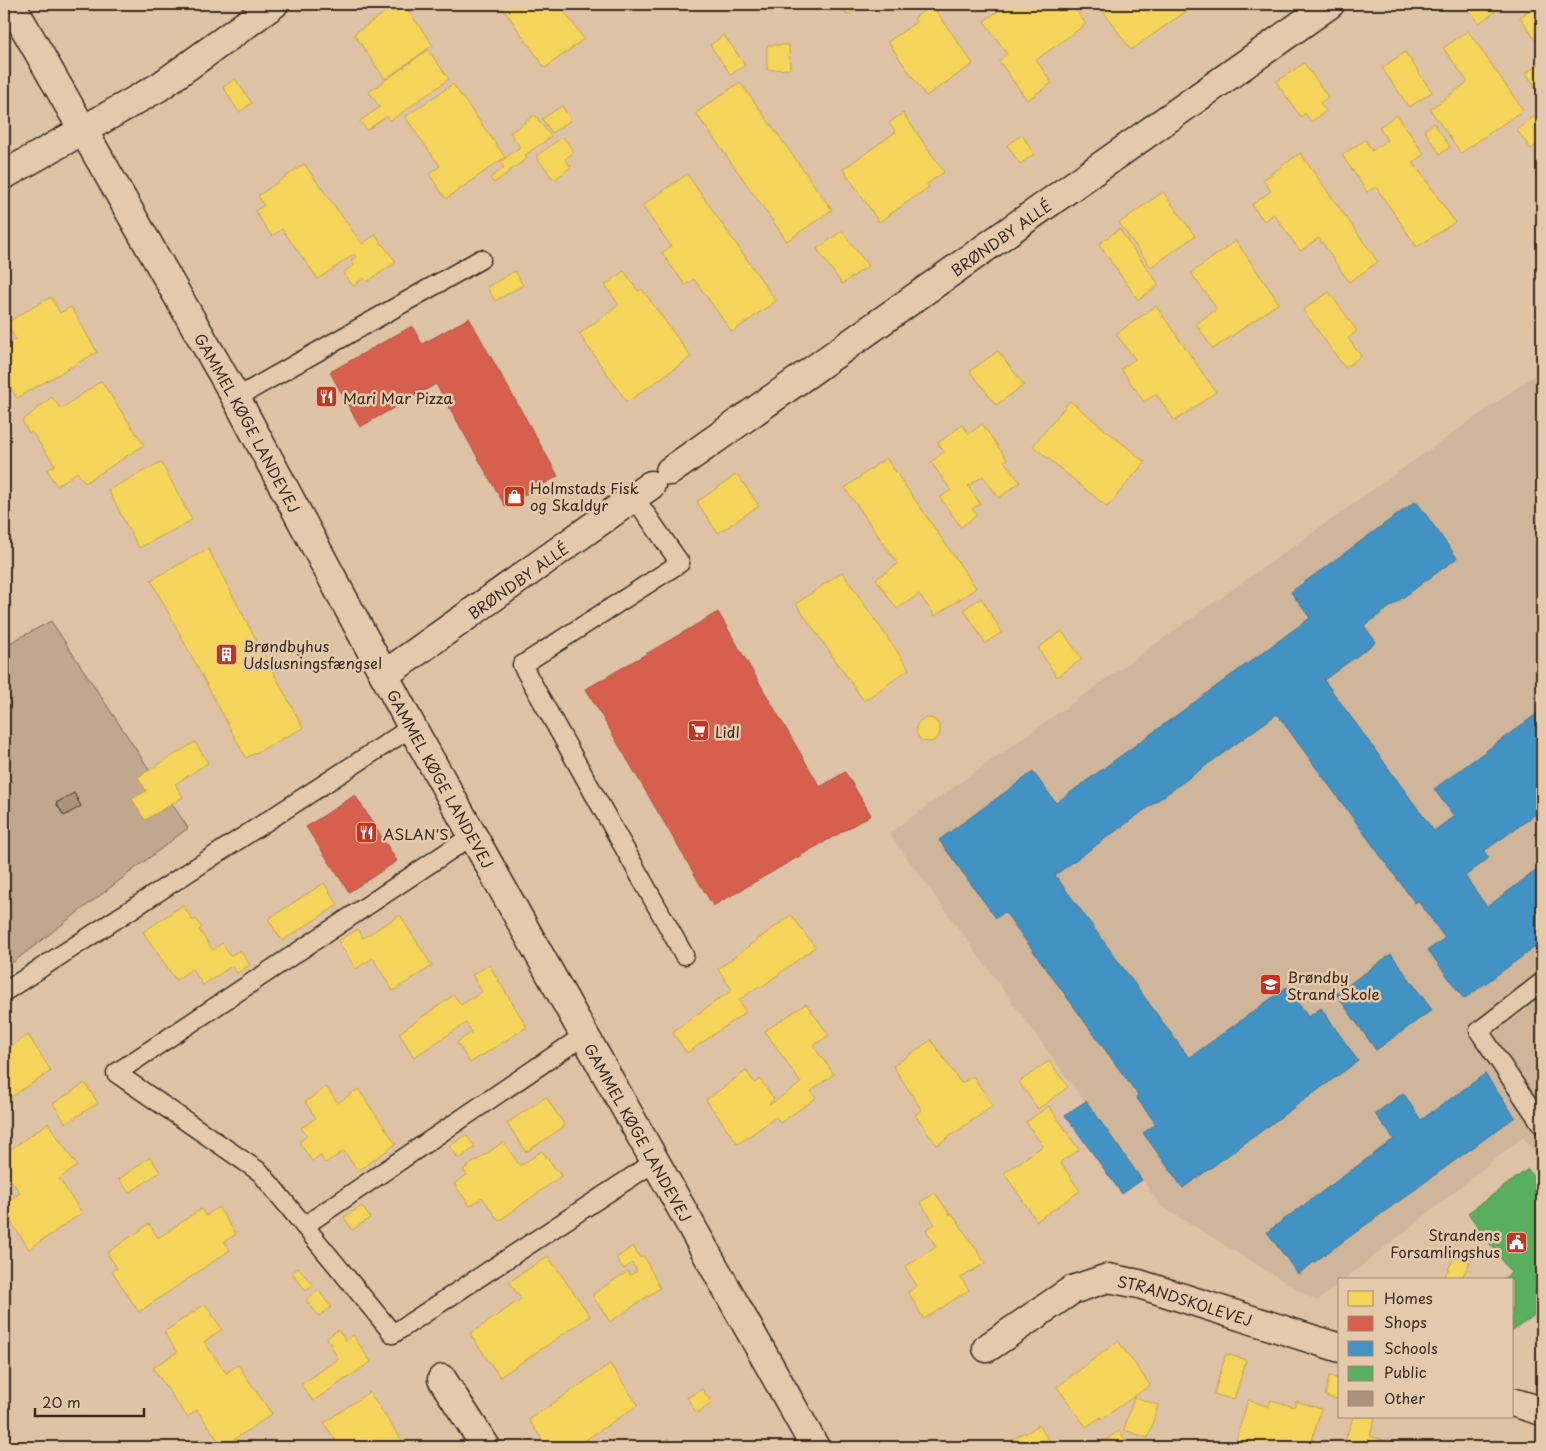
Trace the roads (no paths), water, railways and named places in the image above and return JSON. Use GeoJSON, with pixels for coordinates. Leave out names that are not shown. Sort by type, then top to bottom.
{"type":"FeatureCollection","features":[{"type":"Feature","properties":{"kind":"street","name":"GAMMEL KØGE LANDEVEJ"},"geometry":{"type":"LineString","coordinates":[[11,4],[236,398],[412,727],[586,1034],[815,1447]]}},
{"type":"Feature","properties":{"kind":"street"},"geometry":{"type":"LineString","coordinates":[[4,175],[159,87],[274,4]]}},
{"type":"Feature","properties":{"kind":"street","name":"BRØNDBY ALLÉ"},"geometry":{"type":"LineString","coordinates":[[384,675],[1330,4]]}},
{"type":"Feature","properties":{"kind":"street","name":"STRANDSKOLEVEJ"},"geometry":{"type":"LineString","coordinates":[[987,1348],[1072,1290],[1108,1278],[1139,1284],[1338,1347]]}},
{"type":"Feature","properties":{"kind":"street"},"geometry":{"type":"LineString","coordinates":[[442,1379],[486,1447]]}},
{"type":"Feature","properties":{"kind":"street"},"geometry":{"type":"LineString","coordinates":[[1514,1403],[1542,1411]]}},
{"type":"Feature","properties":{"kind":"lane"},"geometry":{"type":"LineString","coordinates":[[236,398],[481,259]]}},
{"type":"Feature","properties":{"kind":"lane"},"geometry":{"type":"LineString","coordinates":[[652,484],[680,563],[522,665],[684,955]]}},
{"type":"Feature","properties":{"kind":"lane"},"geometry":{"type":"LineString","coordinates":[[4,992],[412,727]]}},
{"type":"Feature","properties":{"kind":"lane"},"geometry":{"type":"LineString","coordinates":[[473,835],[116,1073],[260,1172],[393,1334],[656,1161]]}},
{"type":"Feature","properties":{"kind":"lane"},"geometry":{"type":"LineString","coordinates":[[1542,982],[1479,1031],[1542,1125]]}},
{"type":"Feature","properties":{"kind":"lane"},"geometry":{"type":"LineString","coordinates":[[304,1226],[586,1034]]}},
{"type":"Feature","properties":{"kind":"place","name":"Mari Mar Pizza"},"geometry":{"type":"Point","coordinates":[327,397]}},
{"type":"Feature","properties":{"kind":"place","name":"Holmstads Fisk og Skaldyr"},"geometry":{"type":"Point","coordinates":[514,496]}},
{"type":"Feature","properties":{"kind":"place","name":"Brøndbyhus Udslusningsfængsel"},"geometry":{"type":"Point","coordinates":[227,654]}},
{"type":"Feature","properties":{"kind":"place","name":"Lidl"},"geometry":{"type":"Point","coordinates":[699,731]}},
{"type":"Feature","properties":{"kind":"place","name":"ASLAN'S"},"geometry":{"type":"Point","coordinates":[367,833]}},
{"type":"Feature","properties":{"kind":"place","name":"Brøndby Strand Skole"},"geometry":{"type":"Point","coordinates":[1271,985]}},
{"type":"Feature","properties":{"kind":"place","name":"Strandens Forsamlingshus"},"geometry":{"type":"Point","coordinates":[1516,1243]}}]}
